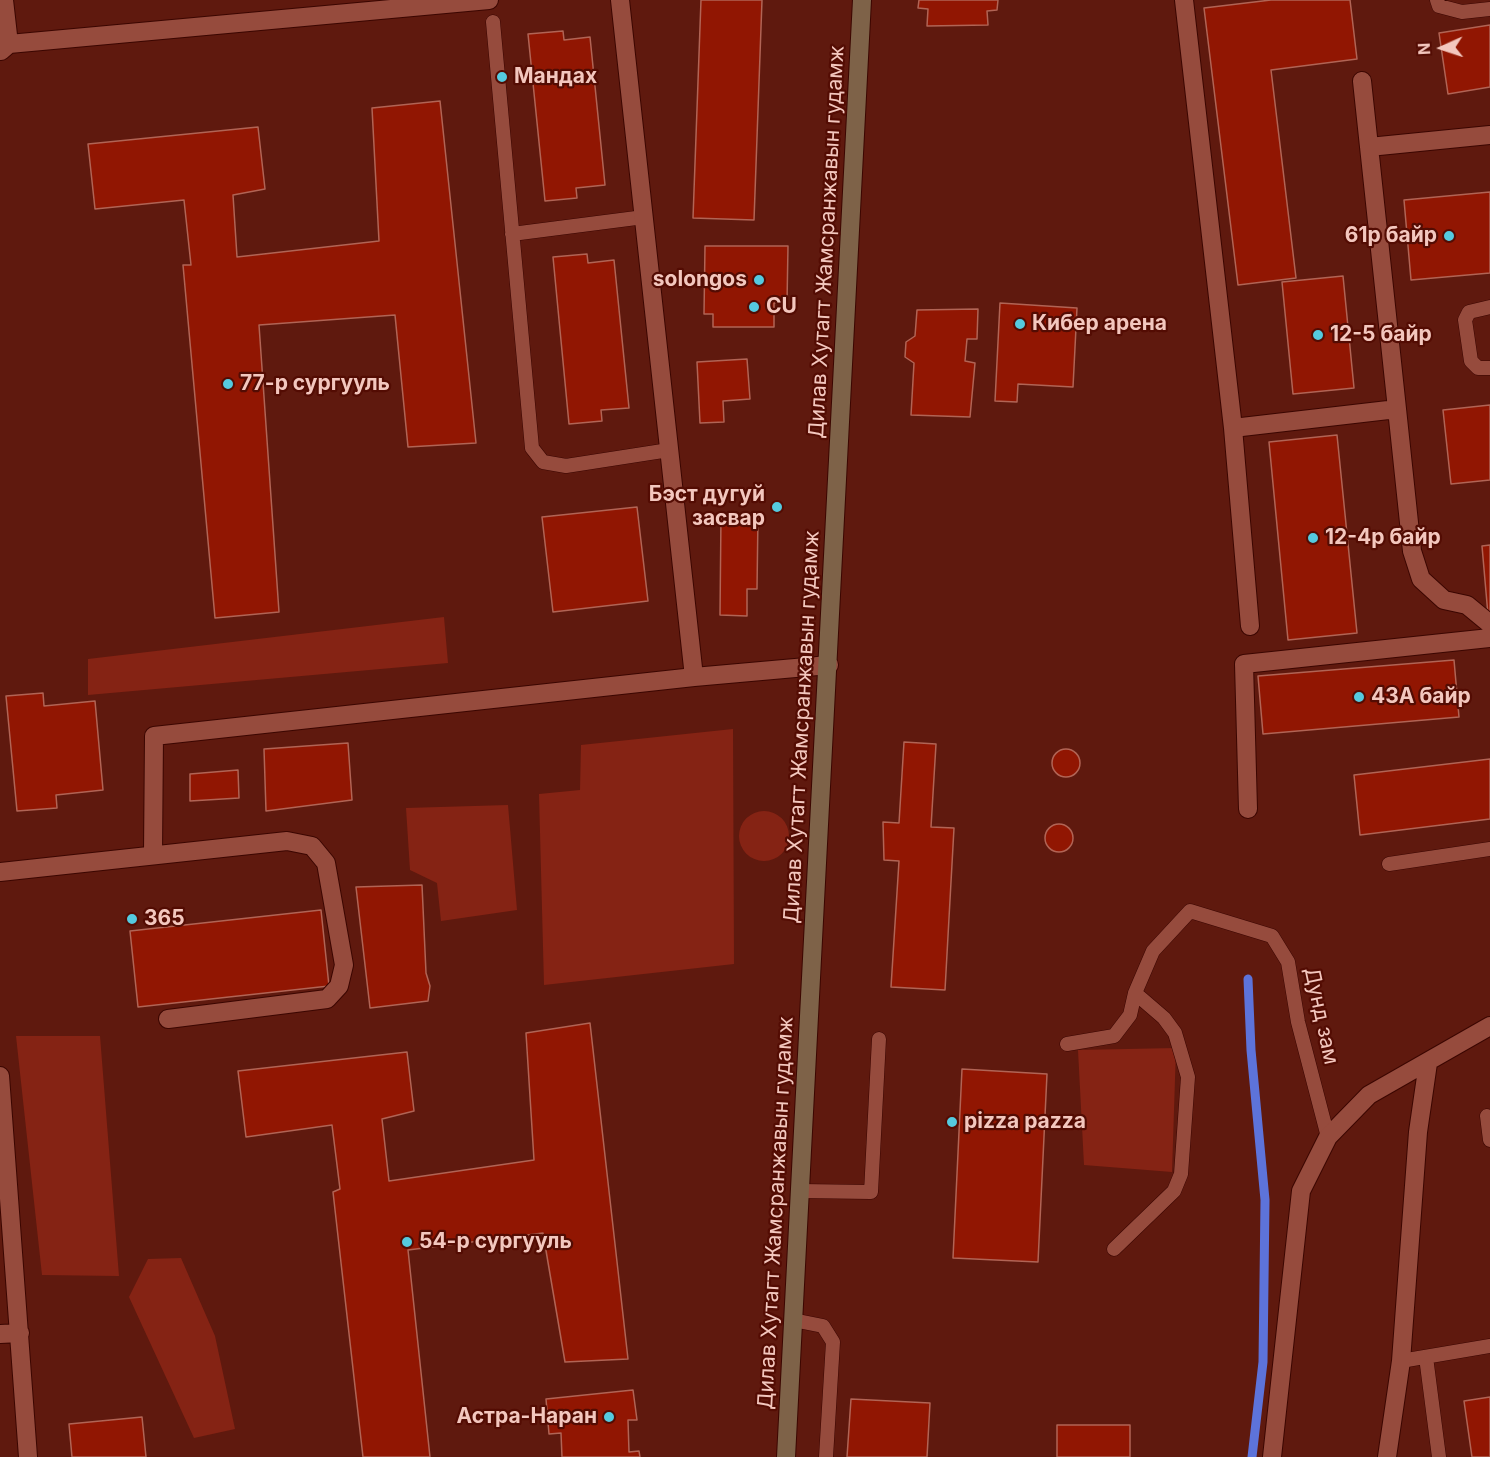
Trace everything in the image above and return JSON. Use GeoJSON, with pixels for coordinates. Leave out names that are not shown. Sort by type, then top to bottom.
{"type":"FeatureCollection","features":[{"type":"Feature","properties":{"kind":"main road","name":"Дилав Хутагт Жамсранжавын гудамж"},"geometry":{"type":"LineString","coordinates":[[786,1457],[862,0]]}},
{"type":"Feature","properties":{"kind":"street"},"geometry":{"type":"LineString","coordinates":[[4,0],[4,48],[489,0]]}},
{"type":"Feature","properties":{"kind":"street"},"geometry":{"type":"LineString","coordinates":[[620,0],[694,677]]}},
{"type":"Feature","properties":{"kind":"street"},"geometry":{"type":"LineString","coordinates":[[1184,0],[1233,428],[1251,626]]}},
{"type":"Feature","properties":{"kind":"street"},"geometry":{"type":"LineString","coordinates":[[1362,81],[1412,550],[1421,579],[1444,600],[1467,605],[1490,624]]}},
{"type":"Feature","properties":{"kind":"street"},"geometry":{"type":"LineString","coordinates":[[1369,147],[1490,135]]}},
{"type":"Feature","properties":{"kind":"street"},"geometry":{"type":"LineString","coordinates":[[1233,428],[1397,409]]}},
{"type":"Feature","properties":{"kind":"street"},"geometry":{"type":"LineString","coordinates":[[1248,809],[1244,664],[1490,638]]}},
{"type":"Feature","properties":{"kind":"street"},"geometry":{"type":"LineString","coordinates":[[153,854],[154,736],[694,677],[829,665]]}},
{"type":"Feature","properties":{"kind":"street"},"geometry":{"type":"LineString","coordinates":[[0,872],[287,841],[312,846],[326,862],[344,965],[339,986],[327,999],[168,1018]]}},
{"type":"Feature","properties":{"kind":"street"},"geometry":{"type":"LineString","coordinates":[[1272,1457],[1301,1191],[1328,1137],[1369,1095],[1490,1026]]}},
{"type":"Feature","properties":{"kind":"street"},"geometry":{"type":"LineString","coordinates":[[1387,1457],[1401,1361],[1418,1132],[1428,1063]]}},
{"type":"Feature","properties":{"kind":"street"},"geometry":{"type":"LineString","coordinates":[[0,1076],[28,1457]]}},
{"type":"Feature","properties":{"kind":"street"},"geometry":{"type":"LineString","coordinates":[[0,1334],[20,1333]]}},
{"type":"Feature","properties":{"kind":"lane"},"geometry":{"type":"LineString","coordinates":[[1437,0],[1439,6],[1462,12],[1490,9]]}},
{"type":"Feature","properties":{"kind":"lane"},"geometry":{"type":"LineString","coordinates":[[493,22],[532,448],[543,462],[566,466],[669,450]]}},
{"type":"Feature","properties":{"kind":"lane"},"geometry":{"type":"LineString","coordinates":[[512,234],[644,217]]}},
{"type":"Feature","properties":{"kind":"lane"},"geometry":{"type":"LineString","coordinates":[[1490,307],[1468,312],[1465,320],[1471,361],[1478,368],[1490,368]]}},
{"type":"Feature","properties":{"kind":"lane"},"geometry":{"type":"LineString","coordinates":[[1389,864],[1490,849]]}},
{"type":"Feature","properties":{"kind":"lane","name":"Дунд зам"},"geometry":{"type":"LineString","coordinates":[[1067,1044],[1114,1036],[1130,1015],[1135,993],[1153,951],[1190,911],[1272,936],[1288,962],[1298,1022],[1328,1137]]}},
{"type":"Feature","properties":{"kind":"lane"},"geometry":{"type":"LineString","coordinates":[[1114,1249],[1174,1191],[1181,1174],[1188,1077],[1175,1033],[1164,1018],[1135,993]]}},
{"type":"Feature","properties":{"kind":"lane"},"geometry":{"type":"LineString","coordinates":[[800,1191],[872,1192],[879,1039]]}},
{"type":"Feature","properties":{"kind":"lane"},"geometry":{"type":"LineString","coordinates":[[1487,1116],[1490,1140]]}},
{"type":"Feature","properties":{"kind":"lane"},"geometry":{"type":"LineString","coordinates":[[794,1320],[824,1326],[833,1342],[826,1457]]}},
{"type":"Feature","properties":{"kind":"lane"},"geometry":{"type":"LineString","coordinates":[[1401,1361],[1490,1346]]}},
{"type":"Feature","properties":{"kind":"lane"},"geometry":{"type":"LineString","coordinates":[[1426,1357],[1439,1457]]}},
{"type":"Feature","properties":{"kind":"shaded area"},"geometry":{"type":"Polygon","coordinates":[[[444,617],[448,663],[88,695],[88,659],[444,617]]]}},
{"type":"Feature","properties":{"kind":"shaded area"},"geometry":{"type":"Polygon","coordinates":[[[733,729],[734,964],[544,985],[539,794],[580,790],[581,745],[733,729]]]}},
{"type":"Feature","properties":{"kind":"shaded area"},"geometry":{"type":"Polygon","coordinates":[[[508,805],[517,910],[441,921],[437,883],[410,870],[406,808],[508,805]]]}},
{"type":"Feature","properties":{"kind":"shaded area"},"geometry":{"type":"Polygon","coordinates":[[[764,811],[782,818],[789,836],[782,854],[764,861],[746,854],[739,836],[746,818],[764,811]]]}},
{"type":"Feature","properties":{"kind":"shaded area"},"geometry":{"type":"Polygon","coordinates":[[[16,1036],[100,1036],[119,1276],[42,1275],[16,1036]]]}},
{"type":"Feature","properties":{"kind":"shaded area"},"geometry":{"type":"Polygon","coordinates":[[[1176,1048],[1172,1172],[1084,1165],[1078,1050],[1176,1048]]]}},
{"type":"Feature","properties":{"kind":"shaded area"},"geometry":{"type":"Polygon","coordinates":[[[181,1258],[215,1336],[235,1429],[194,1438],[129,1297],[148,1259],[181,1258]]]}},
{"type":"Feature","properties":{"kind":"building"},"geometry":{"type":"Polygon","coordinates":[[[701,0],[762,0],[754,220],[693,218],[701,0]]]}},
{"type":"Feature","properties":{"kind":"building"},"geometry":{"type":"Polygon","coordinates":[[[919,0],[998,0],[997,10],[987,11],[988,25],[927,26],[928,9],[918,8],[919,0]]]}},
{"type":"Feature","properties":{"kind":"building"},"geometry":{"type":"Polygon","coordinates":[[[1271,0],[1350,0],[1357,59],[1271,70],[1296,278],[1238,285],[1204,8],[1271,0]]]}},
{"type":"Feature","properties":{"kind":"building"},"geometry":{"type":"Polygon","coordinates":[[[1490,25],[1490,87],[1448,94],[1439,33],[1490,25]]]}},
{"type":"Feature","properties":{"kind":"building"},"geometry":{"type":"Polygon","coordinates":[[[563,31],[564,40],[590,37],[605,185],[576,188],[577,198],[545,201],[528,34],[563,31]]]}},
{"type":"Feature","properties":{"kind":"building","name":"77-р сургууль"},"geometry":{"type":"Polygon","coordinates":[[[440,101],[476,443],[408,447],[395,315],[259,325],[279,612],[215,618],[183,265],[191,265],[184,200],[95,209],[88,144],[258,127],[265,189],[233,195],[237,257],[379,241],[372,108],[440,101]]]}},
{"type":"Feature","properties":{"kind":"building","name":"61р байр"},"geometry":{"type":"Polygon","coordinates":[[[1490,192],[1490,273],[1411,280],[1404,200],[1490,192]]]}},
{"type":"Feature","properties":{"kind":"building"},"geometry":{"type":"Polygon","coordinates":[[[705,246],[788,246],[787,303],[774,303],[774,327],[713,327],[713,314],[704,314],[705,246]]]}},
{"type":"Feature","properties":{"kind":"building"},"geometry":{"type":"Polygon","coordinates":[[[587,254],[588,263],[614,260],[629,408],[601,410],[602,421],[569,424],[553,257],[587,254]]]}},
{"type":"Feature","properties":{"kind":"building","name":"12-5 байр"},"geometry":{"type":"Polygon","coordinates":[[[1343,276],[1354,388],[1293,394],[1282,282],[1343,276]]]}},
{"type":"Feature","properties":{"kind":"building"},"geometry":{"type":"Polygon","coordinates":[[[1000,303],[1077,308],[1073,387],[1018,384],[1017,402],[995,401],[1000,303]]]}},
{"type":"Feature","properties":{"kind":"building"},"geometry":{"type":"Polygon","coordinates":[[[978,309],[977,339],[967,339],[965,361],[975,363],[970,417],[911,415],[914,363],[905,357],[906,342],[915,336],[917,310],[978,309]]]}},
{"type":"Feature","properties":{"kind":"building"},"geometry":{"type":"Polygon","coordinates":[[[747,359],[750,399],[723,401],[724,422],[700,423],[697,362],[747,359]]]}},
{"type":"Feature","properties":{"kind":"building"},"geometry":{"type":"Polygon","coordinates":[[[1490,405],[1490,480],[1451,484],[1443,410],[1490,405]]]}},
{"type":"Feature","properties":{"kind":"building","name":"12-4р байр"},"geometry":{"type":"Polygon","coordinates":[[[1337,435],[1357,633],[1288,640],[1269,442],[1337,435]]]}},
{"type":"Feature","properties":{"kind":"building"},"geometry":{"type":"Polygon","coordinates":[[[637,507],[648,601],[553,612],[542,517],[637,507]]]}},
{"type":"Feature","properties":{"kind":"building"},"geometry":{"type":"Polygon","coordinates":[[[721,516],[758,516],[757,589],[747,589],[747,616],[720,615],[721,516]]]}},
{"type":"Feature","properties":{"kind":"building"},"geometry":{"type":"Polygon","coordinates":[[[1490,545],[1490,615],[1488,615],[1482,546],[1490,545]]]}},
{"type":"Feature","properties":{"kind":"building","name":"43А байр"},"geometry":{"type":"Polygon","coordinates":[[[1454,660],[1459,717],[1263,734],[1258,676],[1454,660]]]}},
{"type":"Feature","properties":{"kind":"building"},"geometry":{"type":"Polygon","coordinates":[[[43,693],[44,706],[95,701],[103,790],[56,795],[57,808],[17,811],[6,696],[43,693]]]}},
{"type":"Feature","properties":{"kind":"building"},"geometry":{"type":"Polygon","coordinates":[[[904,742],[936,744],[931,827],[954,828],[945,990],[891,987],[899,861],[884,860],[883,822],[899,823],[904,742]]]}},
{"type":"Feature","properties":{"kind":"building"},"geometry":{"type":"Polygon","coordinates":[[[348,743],[352,800],[266,811],[264,749],[348,743]]]}},
{"type":"Feature","properties":{"kind":"building"},"geometry":{"type":"Polygon","coordinates":[[[1066,749],[1076,753],[1080,763],[1076,773],[1066,777],[1056,773],[1052,763],[1056,753],[1066,749]]]}},
{"type":"Feature","properties":{"kind":"building"},"geometry":{"type":"Polygon","coordinates":[[[1490,759],[1490,819],[1360,835],[1354,775],[1490,759]]]}},
{"type":"Feature","properties":{"kind":"building"},"geometry":{"type":"Polygon","coordinates":[[[238,770],[239,798],[190,801],[190,774],[238,770]]]}},
{"type":"Feature","properties":{"kind":"building"},"geometry":{"type":"Polygon","coordinates":[[[1059,824],[1069,828],[1073,838],[1069,848],[1059,852],[1049,848],[1045,838],[1049,828],[1059,824]]]}},
{"type":"Feature","properties":{"kind":"building"},"geometry":{"type":"Polygon","coordinates":[[[422,885],[426,973],[430,986],[428,1001],[370,1008],[356,887],[422,885]]]}},
{"type":"Feature","properties":{"kind":"building"},"geometry":{"type":"Polygon","coordinates":[[[321,910],[329,986],[138,1007],[130,931],[321,910]]]}},
{"type":"Feature","properties":{"kind":"building","name":"54-р сургууль"},"geometry":{"type":"Polygon","coordinates":[[[590,1023],[628,1359],[565,1362],[543,1233],[408,1250],[430,1457],[363,1457],[333,1192],[340,1189],[332,1125],[246,1137],[238,1071],[407,1052],[414,1111],[382,1119],[389,1181],[534,1160],[526,1033],[590,1023]]]}},
{"type":"Feature","properties":{"kind":"building"},"geometry":{"type":"Polygon","coordinates":[[[962,1069],[1047,1074],[1038,1262],[953,1258],[962,1069]]]}},
{"type":"Feature","properties":{"kind":"building"},"geometry":{"type":"Polygon","coordinates":[[[633,1390],[637,1420],[628,1420],[629,1452],[639,1451],[640,1457],[562,1457],[561,1433],[549,1434],[546,1399],[633,1390]]]}},
{"type":"Feature","properties":{"kind":"building"},"geometry":{"type":"Polygon","coordinates":[[[1490,1397],[1490,1457],[1472,1457],[1464,1401],[1490,1397]]]}},
{"type":"Feature","properties":{"kind":"building"},"geometry":{"type":"Polygon","coordinates":[[[851,1399],[930,1403],[927,1457],[847,1457],[851,1399]]]}},
{"type":"Feature","properties":{"kind":"building"},"geometry":{"type":"Polygon","coordinates":[[[142,1417],[146,1457],[72,1457],[69,1424],[142,1417]]]}},
{"type":"Feature","properties":{"kind":"building"},"geometry":{"type":"Polygon","coordinates":[[[1057,1425],[1130,1425],[1130,1457],[1057,1457],[1057,1425]]]}},
{"type":"Feature","properties":{"kind":"waterway"},"geometry":{"type":"LineString","coordinates":[[1248,979],[1251,1050],[1265,1200],[1263,1362],[1252,1457]]}},
{"type":"Feature","properties":{"kind":"place","name":"Мандах"},"geometry":{"type":"Point","coordinates":[502,77]}},
{"type":"Feature","properties":{"kind":"place","name":"61р байр"},"geometry":{"type":"Point","coordinates":[1449,236]}},
{"type":"Feature","properties":{"kind":"place","name":"solongos"},"geometry":{"type":"Point","coordinates":[759,280]}},
{"type":"Feature","properties":{"kind":"place","name":"CU"},"geometry":{"type":"Point","coordinates":[754,307]}},
{"type":"Feature","properties":{"kind":"place","name":"Кибер арена"},"geometry":{"type":"Point","coordinates":[1020,324]}},
{"type":"Feature","properties":{"kind":"place","name":"12-5 байр"},"geometry":{"type":"Point","coordinates":[1318,335]}},
{"type":"Feature","properties":{"kind":"place","name":"77-р сургууль"},"geometry":{"type":"Point","coordinates":[228,384]}},
{"type":"Feature","properties":{"kind":"place","name":"Бэст дугуй засвар"},"geometry":{"type":"Point","coordinates":[777,507]}},
{"type":"Feature","properties":{"kind":"place","name":"12-4р байр"},"geometry":{"type":"Point","coordinates":[1313,538]}},
{"type":"Feature","properties":{"kind":"place","name":"43А байр"},"geometry":{"type":"Point","coordinates":[1359,697]}},
{"type":"Feature","properties":{"kind":"place","name":"365"},"geometry":{"type":"Point","coordinates":[132,919]}},
{"type":"Feature","properties":{"kind":"place","name":"pizza pazza"},"geometry":{"type":"Point","coordinates":[952,1122]}},
{"type":"Feature","properties":{"kind":"place","name":"54-р сургууль"},"geometry":{"type":"Point","coordinates":[407,1242]}},
{"type":"Feature","properties":{"kind":"place","name":"Астра-Наран"},"geometry":{"type":"Point","coordinates":[609,1417]}}]}
